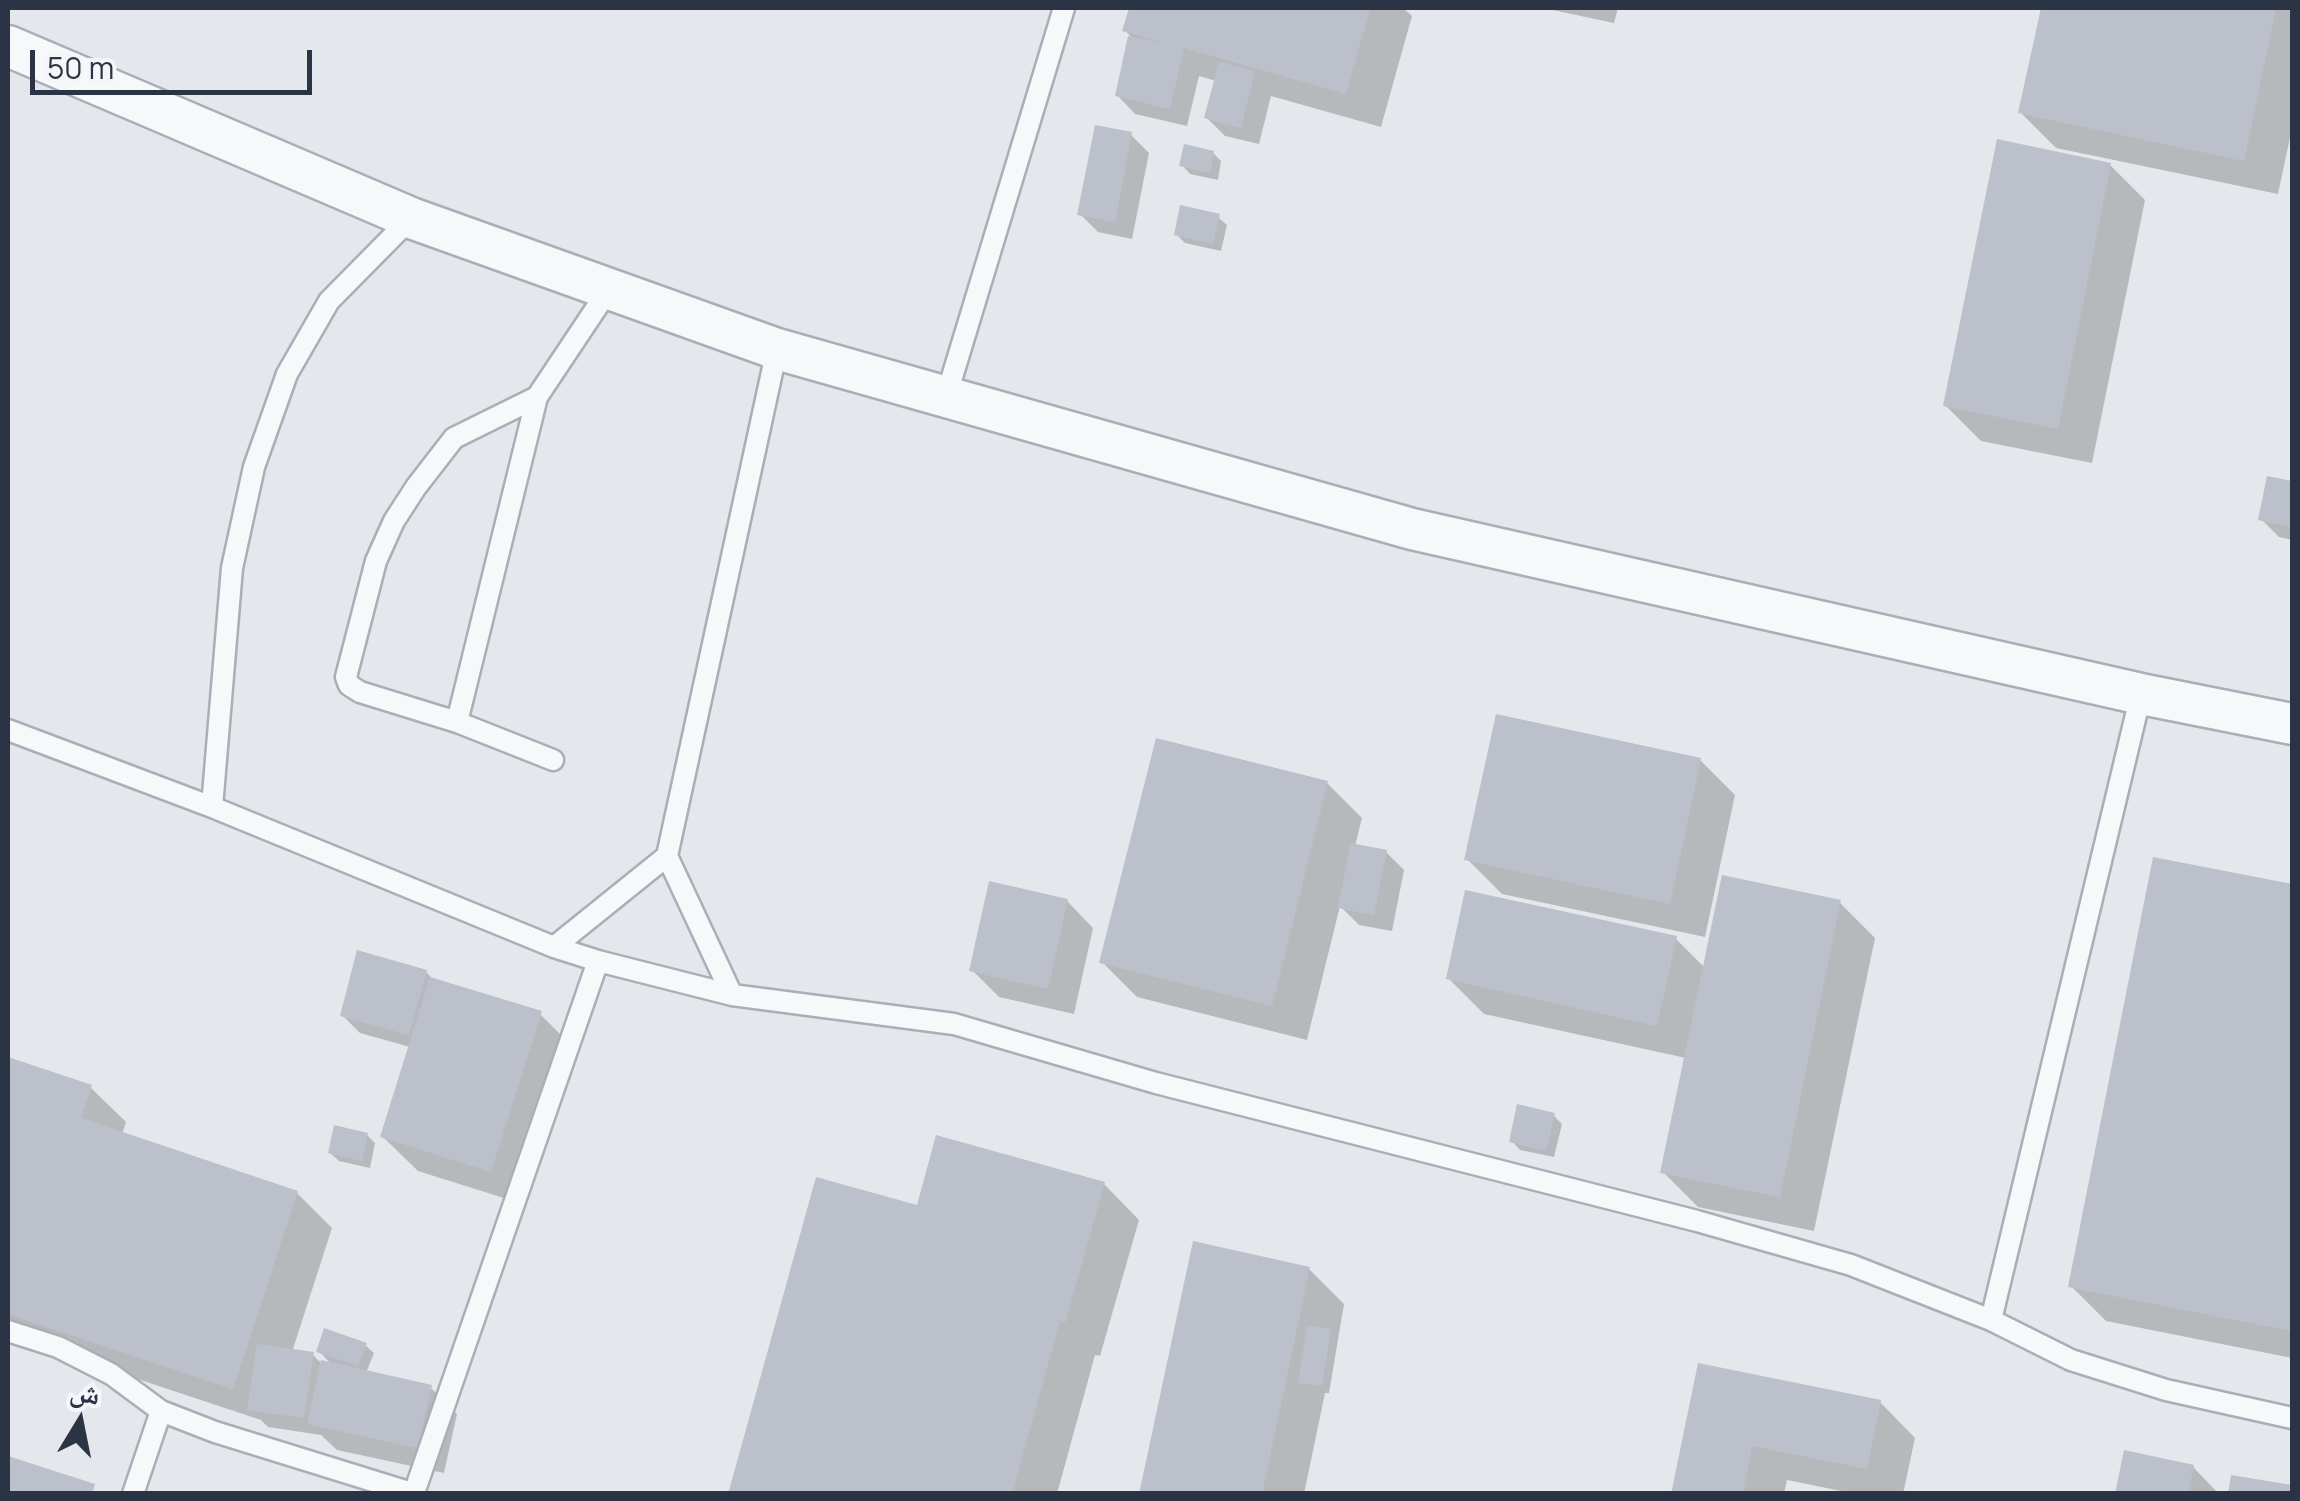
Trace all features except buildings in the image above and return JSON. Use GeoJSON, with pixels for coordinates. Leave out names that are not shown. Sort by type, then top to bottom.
{"type":"FeatureCollection","features":[{"type":"Feature","properties":{"kind":"street"},"geometry":{"type":"LineString","coordinates":[[8,46],[411,218],[777,349],[1412,529],[2141,694],[2292,724]]}},
{"type":"Feature","properties":{"kind":"lane"},"geometry":{"type":"LineString","coordinates":[[946,398],[1064,8]]}},
{"type":"Feature","properties":{"kind":"lane"},"geometry":{"type":"LineString","coordinates":[[212,807],[232,568],[254,467],[287,374],[329,301],[411,218]]}},
{"type":"Feature","properties":{"kind":"lane"},"geometry":{"type":"LineString","coordinates":[[457,722],[537,397],[610,290]]}},
{"type":"Feature","properties":{"kind":"lane"},"geometry":{"type":"LineString","coordinates":[[732,995],[667,856],[777,349]]}},
{"type":"Feature","properties":{"kind":"lane"},"geometry":{"type":"LineString","coordinates":[[537,397],[454,438],[416,487],[394,521],[376,561],[346,677],[349,685],[360,692],[457,722],[553,760]]}},
{"type":"Feature","properties":{"kind":"lane"},"geometry":{"type":"LineString","coordinates":[[1991,1320],[2141,694]]}},
{"type":"Feature","properties":{"kind":"lane"},"geometry":{"type":"LineString","coordinates":[[8,730],[212,807],[554,947],[598,961],[732,995],[954,1024],[1156,1083],[1714,1226],[1851,1265],[1991,1320],[2071,1360],[2166,1390],[2292,1418]]}},
{"type":"Feature","properties":{"kind":"lane"},"geometry":{"type":"LineString","coordinates":[[554,947],[667,856]]}},
{"type":"Feature","properties":{"kind":"lane"},"geometry":{"type":"LineString","coordinates":[[8,1331],[58,1347],[111,1374],[161,1410],[214,1432],[415,1493],[598,961]]}},
{"type":"Feature","properties":{"kind":"lane"},"geometry":{"type":"LineString","coordinates":[[133,1494],[161,1410]]}}]}
